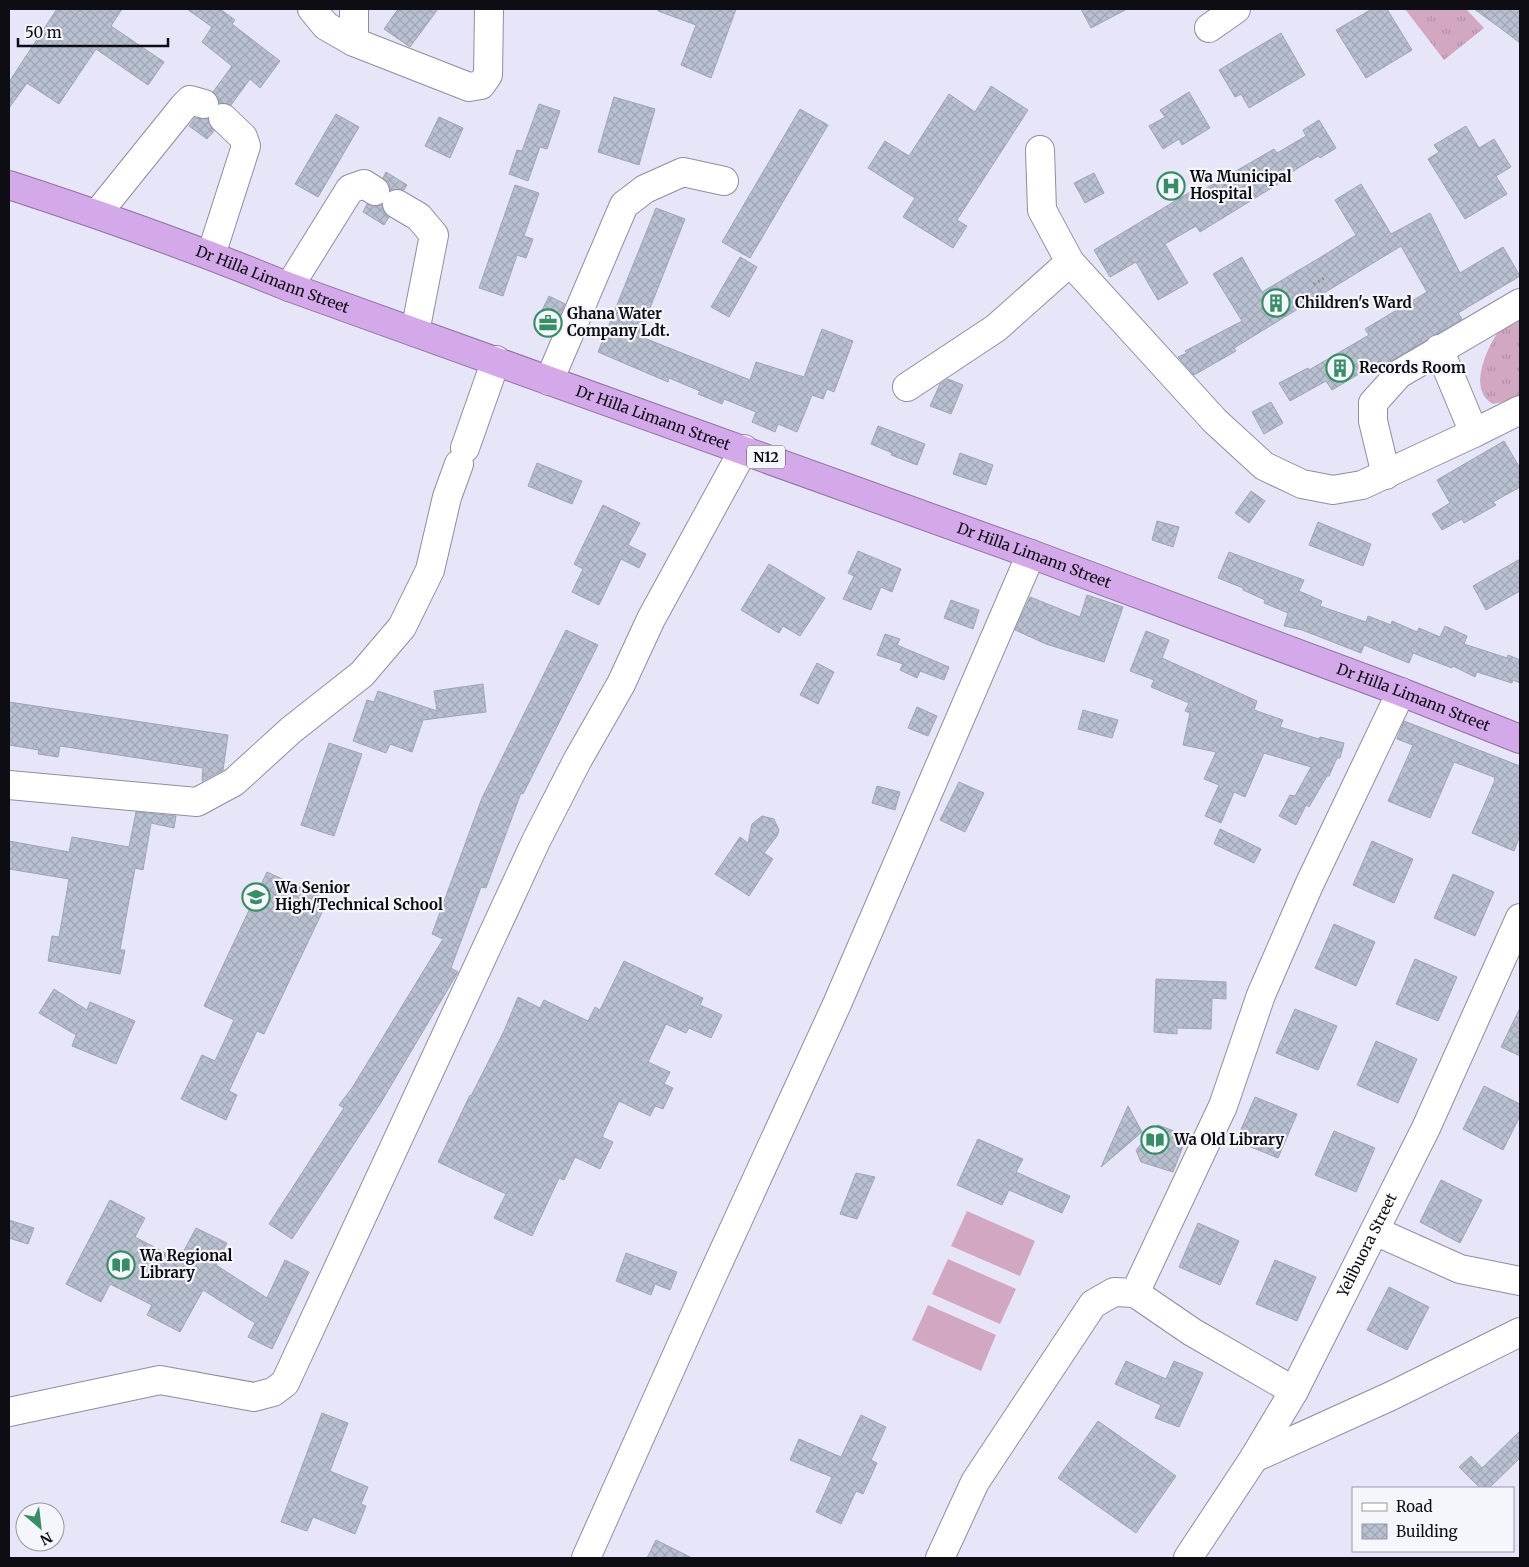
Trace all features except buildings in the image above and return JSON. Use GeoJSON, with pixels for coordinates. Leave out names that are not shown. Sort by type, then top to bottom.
{"type":"FeatureCollection","features":[{"type":"Feature","properties":{"kind":"highway","name":"Dr Hilla Limann Street"},"geometry":{"type":"LineString","coordinates":[[9,185],[211,255],[289,287],[744,449],[1031,554],[1401,692],[1520,739]]}},
{"type":"Feature","properties":{"kind":"street"},"geometry":{"type":"LineString","coordinates":[[312,9],[326,26],[354,42],[469,87],[481,85],[488,75],[489,9]]}},
{"type":"Feature","properties":{"kind":"street"},"geometry":{"type":"LineString","coordinates":[[354,9],[354,42]]}},
{"type":"Feature","properties":{"kind":"street"},"geometry":{"type":"LineString","coordinates":[[1209,28],[1236,9]]}},
{"type":"Feature","properties":{"kind":"street"},"geometry":{"type":"LineString","coordinates":[[97,214],[190,100],[214,111],[238,131],[246,146],[211,255]]}},
{"type":"Feature","properties":{"kind":"street"},"geometry":{"type":"LineString","coordinates":[[1040,150],[1042,210],[1070,262],[1215,421],[1264,466],[1302,484],[1333,490],[1362,485],[1520,410]]}},
{"type":"Feature","properties":{"kind":"street"},"geometry":{"type":"LineString","coordinates":[[550,380],[624,205],[645,189],[683,172],[724,181]]}},
{"type":"Feature","properties":{"kind":"street"},"geometry":{"type":"LineString","coordinates":[[289,287],[350,189],[364,184],[419,217],[434,235],[415,332]]}},
{"type":"Feature","properties":{"kind":"street"},"geometry":{"type":"LineString","coordinates":[[907,387],[996,328],[1070,262]]}},
{"type":"Feature","properties":{"kind":"street"},"geometry":{"type":"LineString","coordinates":[[1386,475],[1372,421],[1373,402],[1399,374],[1520,304]]}},
{"type":"Feature","properties":{"kind":"street"},"geometry":{"type":"LineString","coordinates":[[1439,350],[1474,433]]}},
{"type":"Feature","properties":{"kind":"street"},"geometry":{"type":"LineString","coordinates":[[9,785],[196,802],[234,782],[291,730],[362,674],[402,627],[430,570],[447,497],[496,360]]}},
{"type":"Feature","properties":{"kind":"street"},"geometry":{"type":"LineString","coordinates":[[9,1412],[160,1380],[254,1397],[273,1392],[285,1383],[536,841],[577,761],[621,684],[651,619],[744,449]]}},
{"type":"Feature","properties":{"kind":"street"},"geometry":{"type":"LineString","coordinates":[[586,1558],[837,1004],[1031,554]]}},
{"type":"Feature","properties":{"kind":"street"},"geometry":{"type":"LineString","coordinates":[[1135,1293],[1223,1106],[1261,995],[1309,885],[1401,692]]}},
{"type":"Feature","properties":{"kind":"street","name":"Yelibuora Street"},"geometry":{"type":"LineString","coordinates":[[1188,1558],[1254,1458],[1294,1391],[1426,1128],[1520,918]]}},
{"type":"Feature","properties":{"kind":"street"},"geometry":{"type":"LineString","coordinates":[[1375,1231],[1460,1269],[1520,1280]]}},
{"type":"Feature","properties":{"kind":"street"},"geometry":{"type":"LineString","coordinates":[[940,1558],[976,1482],[1093,1304],[1114,1292],[1135,1293],[1192,1332],[1294,1391]]}},
{"type":"Feature","properties":{"kind":"street"},"geometry":{"type":"LineString","coordinates":[[1254,1458],[1391,1396],[1520,1332]]}},
{"type":"Feature","properties":{"kind":"path"},"geometry":{"type":"LineString","coordinates":[[1314,284],[1325,278]]}},
{"type":"Feature","properties":{"kind":"green space"},"geometry":{"type":"Polygon","coordinates":[[[1405,9],[1466,9],[1484,28],[1444,60],[1405,9]]]}},
{"type":"Feature","properties":{"kind":"green space"},"geometry":{"type":"Polygon","coordinates":[[[1520,317],[1520,398],[1493,404],[1481,390],[1481,370],[1484,360],[1498,332],[1520,317]]]}},
{"type":"Feature","properties":{"kind":"green space"},"geometry":{"type":"Polygon","coordinates":[[[967,1211],[1035,1241],[1020,1276],[951,1246],[967,1211]]]}},
{"type":"Feature","properties":{"kind":"green space"},"geometry":{"type":"Polygon","coordinates":[[[948,1259],[1016,1289],[1000,1324],[932,1294],[948,1259]]]}},
{"type":"Feature","properties":{"kind":"green space"},"geometry":{"type":"Polygon","coordinates":[[[928,1305],[996,1335],[981,1371],[912,1340],[928,1305]]]}},
{"type":"Feature","properties":{"kind":"place","name":"Wa Municipal Hospital"},"geometry":{"type":"Point","coordinates":[1171,186]}},
{"type":"Feature","properties":{"kind":"place","name":"Children's Ward"},"geometry":{"type":"Point","coordinates":[1276,303]}},
{"type":"Feature","properties":{"kind":"place","name":"Ghana Water Company Ldt."},"geometry":{"type":"Point","coordinates":[548,323]}},
{"type":"Feature","properties":{"kind":"place","name":"Records Room"},"geometry":{"type":"Point","coordinates":[1340,368]}},
{"type":"Feature","properties":{"kind":"place","name":"Wa Senior High/Technical School"},"geometry":{"type":"Point","coordinates":[256,897]}},
{"type":"Feature","properties":{"kind":"place","name":"Wa Old Library"},"geometry":{"type":"Point","coordinates":[1155,1140]}},
{"type":"Feature","properties":{"kind":"place","name":"Wa Regional Library"},"geometry":{"type":"Point","coordinates":[121,1265]}}]}
